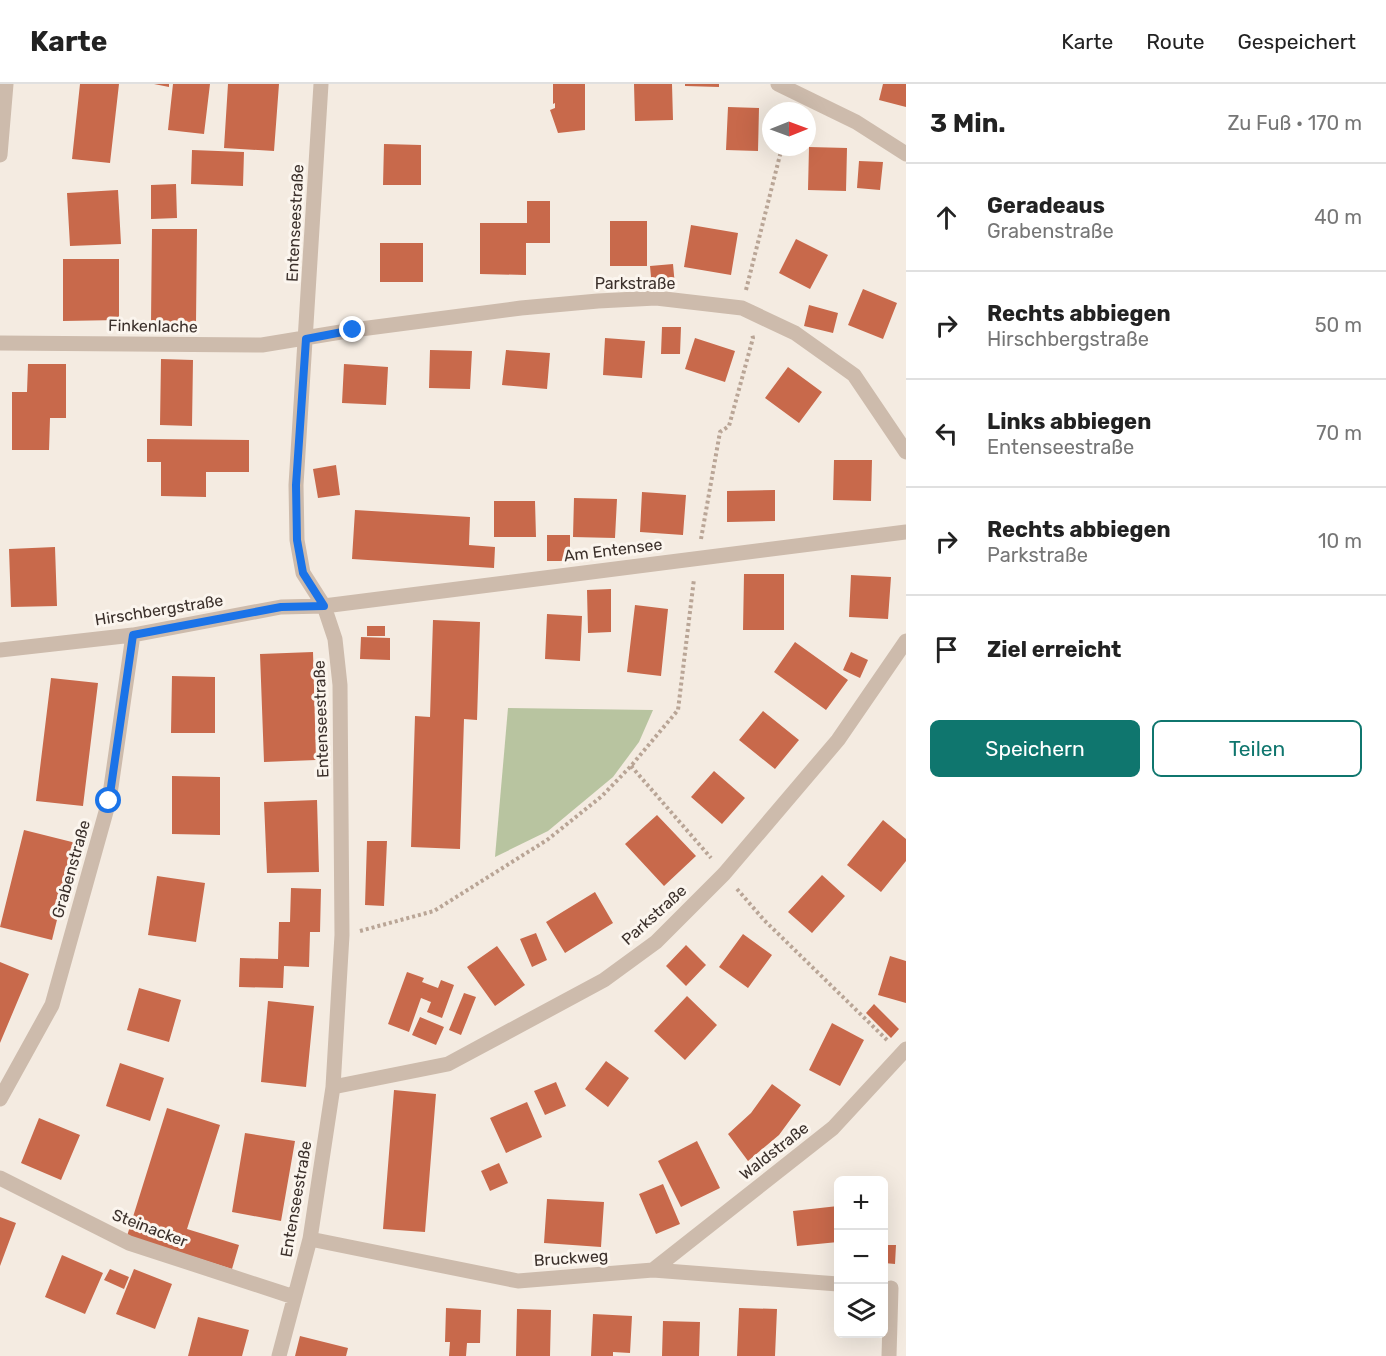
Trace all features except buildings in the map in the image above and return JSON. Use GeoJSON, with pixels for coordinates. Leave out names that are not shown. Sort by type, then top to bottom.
{"type":"FeatureCollection","features":[{"type":"Feature","properties":{"kind":"street"},"geometry":{"type":"LineString","coordinates":[[0,155],[6,84]]}},
{"type":"Feature","properties":{"kind":"street","name":"Entenseestraße"},"geometry":{"type":"LineString","coordinates":[[279,1356],[310,1239],[333,1087],[342,935],[340,685],[335,639],[324,606],[303,573],[297,540],[296,485],[321,84]]}},
{"type":"Feature","properties":{"kind":"street"},"geometry":{"type":"LineString","coordinates":[[778,84],[856,122],[906,154]]}},
{"type":"Feature","properties":{"kind":"street","name":"Parkstraße"},"geometry":{"type":"LineString","coordinates":[[306,339],[353,330],[498,311],[598,301],[656,298],[742,308],[795,333],[854,375],[906,452]]}},
{"type":"Feature","properties":{"kind":"street","name":"Finkenlache"},"geometry":{"type":"LineString","coordinates":[[0,343],[262,345],[306,339]]}},
{"type":"Feature","properties":{"kind":"street","name":"Am Entensee"},"geometry":{"type":"LineString","coordinates":[[324,606],[906,532]]}},
{"type":"Feature","properties":{"kind":"street","name":"Hirschbergstraße"},"geometry":{"type":"LineString","coordinates":[[0,650],[133,635],[281,607],[324,606]]}},
{"type":"Feature","properties":{"kind":"street","name":"Grabenstraße"},"geometry":{"type":"LineString","coordinates":[[0,1099],[52,1005],[109,801],[133,635]]}},
{"type":"Feature","properties":{"kind":"street","name":"Parkstraße"},"geometry":{"type":"LineString","coordinates":[[333,1087],[447,1064],[604,980],[656,942],[724,874],[838,740],[906,641]]}},
{"type":"Feature","properties":{"kind":"street","name":"Waldstraße"},"geometry":{"type":"LineString","coordinates":[[653,1270],[833,1128],[904,1052]]}},
{"type":"Feature","properties":{"kind":"street","name":"Steinacker"},"geometry":{"type":"LineString","coordinates":[[0,1178],[129,1243],[294,1297]]}},
{"type":"Feature","properties":{"kind":"street","name":"Bruckweg"},"geometry":{"type":"LineString","coordinates":[[310,1239],[518,1281],[653,1270],[834,1284]]}},
{"type":"Feature","properties":{"kind":"street"},"geometry":{"type":"LineString","coordinates":[[889,1356],[894,1288]]}},
{"type":"Feature","properties":{"kind":"path"},"geometry":{"type":"LineString","coordinates":[[342,935],[434,911],[547,840],[602,796],[631,766],[678,710],[697,558],[720,432],[729,426],[753,338],[742,308],[780,156]]}},
{"type":"Feature","properties":{"kind":"path"},"geometry":{"type":"LineString","coordinates":[[631,766],[764,920],[904,1052]]}},
{"type":"Feature","properties":{"kind":"green space"},"geometry":{"type":"Polygon","coordinates":[[[508,708],[653,710],[639,742],[613,777],[548,831],[495,857],[508,708]]]}},
{"type":"Feature","properties":{"kind":"route"},"geometry":{"type":"LineString","coordinates":[[109,801],[133,635],[281,607],[324,606],[303,573],[297,540],[296,485],[306,339],[353,330]]}}]}
